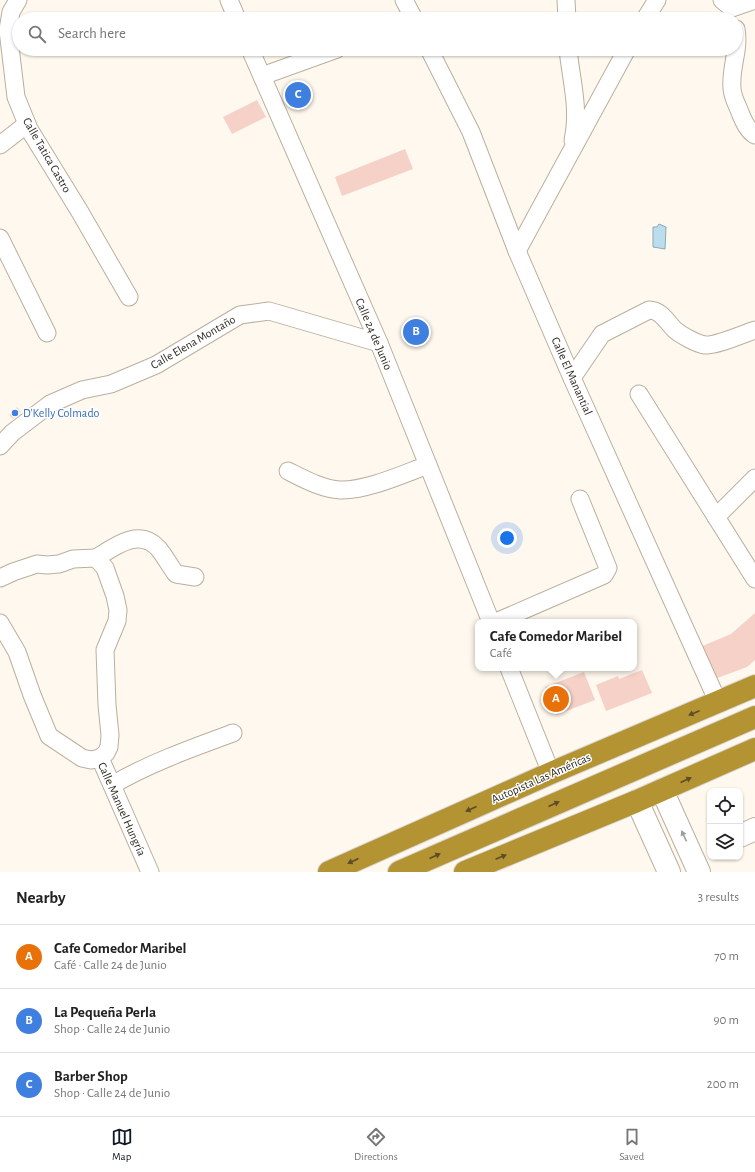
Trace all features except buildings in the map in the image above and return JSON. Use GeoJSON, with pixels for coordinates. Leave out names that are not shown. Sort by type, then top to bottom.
{"type":"FeatureCollection","features":[{"type":"Feature","properties":{"kind":"highway","name":"Autopista Las Américas"},"geometry":{"type":"LineString","coordinates":[[329,872],[551,773],[755,686]]}},
{"type":"Feature","properties":{"kind":"highway"},"geometry":{"type":"LineString","coordinates":[[399,872],[755,717]]}},
{"type":"Feature","properties":{"kind":"highway"},"geometry":{"type":"LineString","coordinates":[[465,872],[637,801],[755,749]]}},
{"type":"Feature","properties":{"kind":"street","name":"Calle Tatica Castro"},"geometry":{"type":"LineString","coordinates":[[18,0],[11,12],[8,30],[16,97],[27,124],[129,297]]}},
{"type":"Feature","properties":{"kind":"street"},"geometry":{"type":"LineString","coordinates":[[229,0],[234,12]]}},
{"type":"Feature","properties":{"kind":"street"},"geometry":{"type":"LineString","coordinates":[[404,0],[410,12]]}},
{"type":"Feature","properties":{"kind":"street"},"geometry":{"type":"LineString","coordinates":[[566,0],[566,12]]}},
{"type":"Feature","properties":{"kind":"street"},"geometry":{"type":"LineString","coordinates":[[650,12],[658,0]]}},
{"type":"Feature","properties":{"kind":"street"},"geometry":{"type":"LineString","coordinates":[[729,9],[755,0]]}},
{"type":"Feature","properties":{"kind":"street","name":"Calle 24 de Junio"},"geometry":{"type":"LineString","coordinates":[[253,56],[379,344],[490,619]]}},
{"type":"Feature","properties":{"kind":"street"},"geometry":{"type":"LineString","coordinates":[[262,76],[317,56]]}},
{"type":"Feature","properties":{"kind":"street","name":"Calle El Manantial"},"geometry":{"type":"LineString","coordinates":[[433,56],[472,132],[517,251],[572,378],[718,702]]}},
{"type":"Feature","properties":{"kind":"street"},"geometry":{"type":"LineString","coordinates":[[569,56],[576,100],[576,127],[571,151]]}},
{"type":"Feature","properties":{"kind":"street"},"geometry":{"type":"LineString","coordinates":[[517,251],[623,56]]}},
{"type":"Feature","properties":{"kind":"street"},"geometry":{"type":"LineString","coordinates":[[736,56],[732,92],[744,122],[755,135]]}},
{"type":"Feature","properties":{"kind":"street"},"geometry":{"type":"LineString","coordinates":[[0,145],[27,124]]}},
{"type":"Feature","properties":{"kind":"street"},"geometry":{"type":"LineString","coordinates":[[0,238],[47,333]]}},
{"type":"Feature","properties":{"kind":"street"},"geometry":{"type":"LineString","coordinates":[[572,378],[602,334],[649,310],[654,310],[660,313],[676,330],[702,344],[711,345],[755,330]]}},
{"type":"Feature","properties":{"kind":"street","name":"Calle Elena Montaño"},"geometry":{"type":"LineString","coordinates":[[0,446],[12,433],[50,404],[82,390],[111,384],[156,365],[240,315],[268,311],[379,344]]}},
{"type":"Feature","properties":{"kind":"street"},"geometry":{"type":"LineString","coordinates":[[639,394],[755,579]]}},
{"type":"Feature","properties":{"kind":"street"},"geometry":{"type":"LineString","coordinates":[[288,471],[314,484],[339,490],[360,489],[428,465]]}},
{"type":"Feature","properties":{"kind":"street"},"geometry":{"type":"LineString","coordinates":[[716,517],[755,478]]}},
{"type":"Feature","properties":{"kind":"street"},"geometry":{"type":"LineString","coordinates":[[503,619],[606,573],[608,568],[580,499]]}},
{"type":"Feature","properties":{"kind":"street"},"geometry":{"type":"LineString","coordinates":[[0,578],[36,564],[59,564],[73,559],[96,558],[125,541],[141,538],[152,543],[158,548],[176,574],[195,578]]}},
{"type":"Feature","properties":{"kind":"street"},"geometry":{"type":"LineString","coordinates":[[96,558],[105,568],[115,596],[118,610],[117,621],[105,650],[104,659],[110,735],[109,747],[106,753],[100,758]]}},
{"type":"Feature","properties":{"kind":"street","name":"Calle Manuel Hungría"},"geometry":{"type":"LineString","coordinates":[[0,622],[17,652],[32,695],[49,736],[82,758],[91,760],[100,758],[150,872]]}},
{"type":"Feature","properties":{"kind":"street"},"geometry":{"type":"LineString","coordinates":[[510,671],[551,773]]}},
{"type":"Feature","properties":{"kind":"street"},"geometry":{"type":"LineString","coordinates":[[112,785],[131,774],[177,754],[232,733]]}},
{"type":"Feature","properties":{"kind":"street"},"geometry":{"type":"LineString","coordinates":[[637,801],[665,871],[701,860],[662,790]]}},
{"type":"Feature","properties":{"kind":"street"},"geometry":{"type":"LineString","coordinates":[[743,835],[755,829]]}},
{"type":"Feature","properties":{"kind":"water"},"geometry":{"type":"Polygon","coordinates":[[[659,224],[666,227],[665,249],[653,247],[653,227],[657,227],[659,224]]]}},
{"type":"Feature","properties":{"kind":"place","name":"Barber Shop"},"geometry":{"type":"Point","coordinates":[298,95]}},
{"type":"Feature","properties":{"kind":"place","name":"La Pequeña Perla"},"geometry":{"type":"Point","coordinates":[416,332]}},
{"type":"Feature","properties":{"kind":"place","name":"D'Kelly Colmado"},"geometry":{"type":"Point","coordinates":[15,413]}},
{"type":"Feature","properties":{"kind":"place","name":"Cafe Comedor Maribel"},"geometry":{"type":"Point","coordinates":[556,699]}}]}
